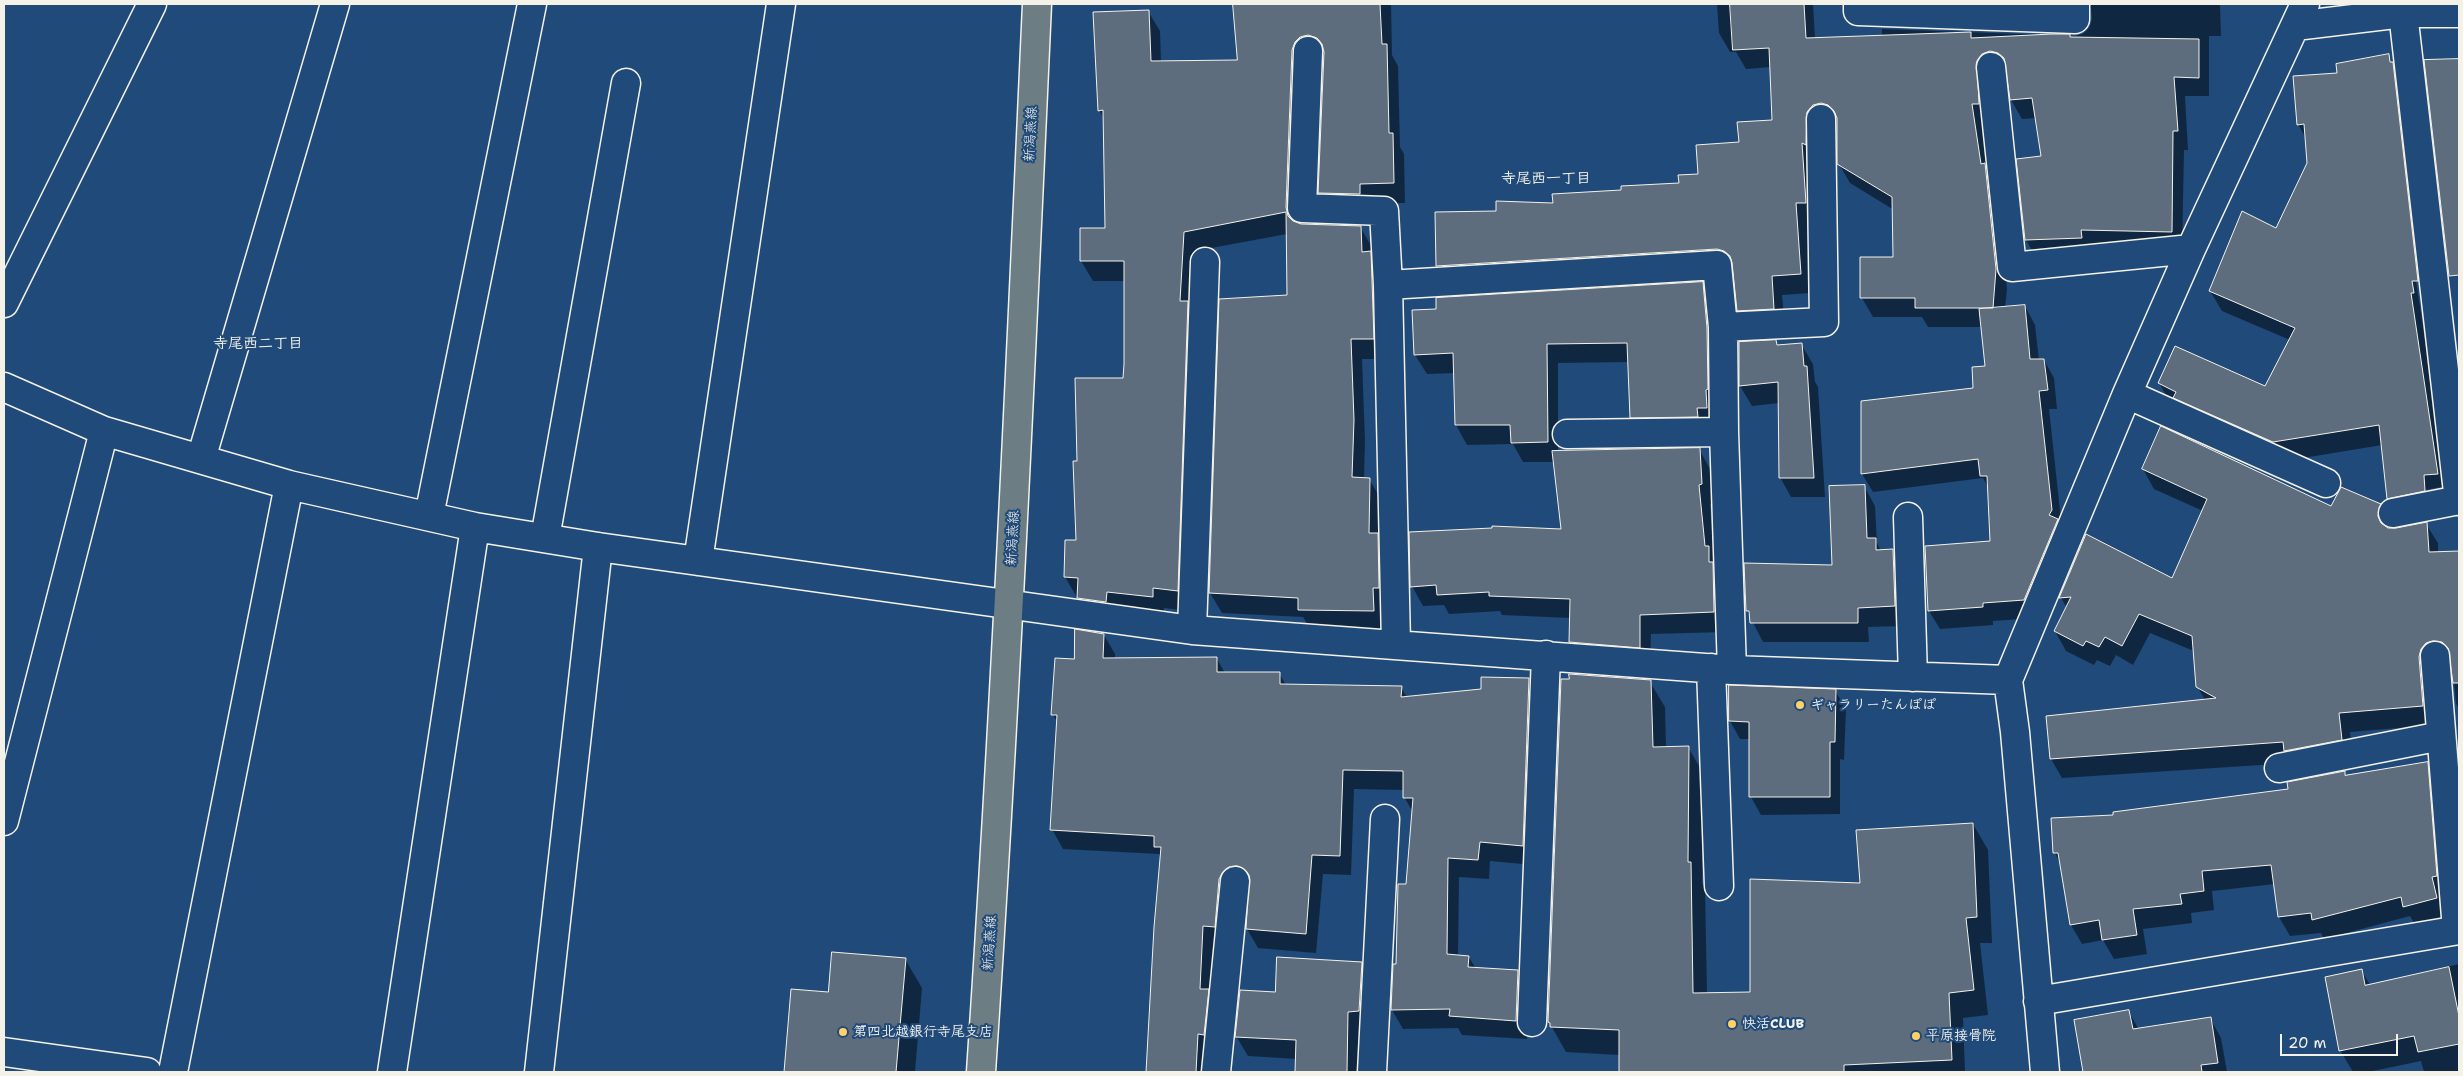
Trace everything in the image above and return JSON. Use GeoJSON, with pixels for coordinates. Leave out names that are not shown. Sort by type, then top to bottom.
{"type":"FeatureCollection","features":[{"type":"Feature","properties":{"kind":"main road","name":"新潟燕線"},"geometry":{"type":"LineString","coordinates":[[981,1072],[998,822],[1010,604],[1037,4]]}},
{"type":"Feature","properties":{"kind":"street"},"geometry":{"type":"LineString","coordinates":[[4,304],[152,4]]}},
{"type":"Feature","properties":{"kind":"street"},"geometry":{"type":"LineString","coordinates":[[200,459],[335,4]]}},
{"type":"Feature","properties":{"kind":"street"},"geometry":{"type":"LineString","coordinates":[[429,516],[532,4]]}},
{"type":"Feature","properties":{"kind":"street"},"geometry":{"type":"LineString","coordinates":[[698,560],[781,4]]}},
{"type":"Feature","properties":{"kind":"street"},"geometry":{"type":"LineString","coordinates":[[1858,4],[1858,11],[2075,19],[2075,4]]}},
{"type":"Feature","properties":{"kind":"street"},"geometry":{"type":"LineString","coordinates":[[2046,1072],[2038,1002],[2015,732],[2008,680],[2127,394],[2191,249],[2300,15],[2403,8],[2459,13]]}},
{"type":"Feature","properties":{"kind":"street"},"geometry":{"type":"LineString","coordinates":[[2393,513],[2459,500],[2403,8]]}},
{"type":"Feature","properties":{"kind":"street"},"geometry":{"type":"LineString","coordinates":[[1308,51],[1302,208],[1384,211],[1388,285],[1396,644]]}},
{"type":"Feature","properties":{"kind":"street"},"geometry":{"type":"LineString","coordinates":[[1991,68],[2012,267],[2191,249]]}},
{"type":"Feature","properties":{"kind":"street"},"geometry":{"type":"LineString","coordinates":[[545,538],[626,83]]}},
{"type":"Feature","properties":{"kind":"street"},"geometry":{"type":"LineString","coordinates":[[1724,327],[1824,322],[1821,119]]}},
{"type":"Feature","properties":{"kind":"street"},"geometry":{"type":"LineString","coordinates":[[1192,630],[1205,262]]}},
{"type":"Feature","properties":{"kind":"street"},"geometry":{"type":"LineString","coordinates":[[1388,285],[1717,265],[1724,327],[1719,886]]}},
{"type":"Feature","properties":{"kind":"street"},"geometry":{"type":"LineString","coordinates":[[4,387],[104,431],[289,485],[475,527],[598,547],[1192,630],[1721,669],[2008,680]]}},
{"type":"Feature","properties":{"kind":"street"},"geometry":{"type":"LineString","coordinates":[[2127,394],[2326,482]]}},
{"type":"Feature","properties":{"kind":"street"},"geometry":{"type":"LineString","coordinates":[[4,821],[104,431]]}},
{"type":"Feature","properties":{"kind":"street"},"geometry":{"type":"LineString","coordinates":[[1567,434],[1724,432]]}},
{"type":"Feature","properties":{"kind":"street"},"geometry":{"type":"LineString","coordinates":[[173,1072],[289,485]]}},
{"type":"Feature","properties":{"kind":"street"},"geometry":{"type":"LineString","coordinates":[[1908,516],[1913,677]]}},
{"type":"Feature","properties":{"kind":"street"},"geometry":{"type":"LineString","coordinates":[[392,1072],[475,527]]}},
{"type":"Feature","properties":{"kind":"street"},"geometry":{"type":"LineString","coordinates":[[539,1072],[598,547]]}},
{"type":"Feature","properties":{"kind":"street"},"geometry":{"type":"LineString","coordinates":[[1532,1022],[1546,656]]}},
{"type":"Feature","properties":{"kind":"street"},"geometry":{"type":"LineString","coordinates":[[2038,1002],[2458,930],[2435,656]]}},
{"type":"Feature","properties":{"kind":"street"},"geometry":{"type":"LineString","coordinates":[[2280,768],[2441,736]]}},
{"type":"Feature","properties":{"kind":"street"},"geometry":{"type":"LineString","coordinates":[[1372,1072],[1385,819]]}},
{"type":"Feature","properties":{"kind":"street"},"geometry":{"type":"LineString","coordinates":[[1216,1072],[1235,881]]}},
{"type":"Feature","properties":{"kind":"street"},"geometry":{"type":"LineString","coordinates":[[4,1052],[147,1072]]}},
{"type":"Feature","properties":{"kind":"building"},"geometry":{"type":"Polygon","coordinates":[[[1233,4],[1380,4],[1382,44],[1387,44],[1389,133],[1393,133],[1394,183],[1360,184],[1360,194],[1318,193],[1324,52],[1322,44],[1317,38],[1308,35],[1300,37],[1295,42],[1292,50],[1286,207],[1288,216],[1293,221],[1301,224],[1361,226],[1362,252],[1371,251],[1374,339],[1351,339],[1354,420],[1352,477],[1370,478],[1369,533],[1378,533],[1379,588],[1373,588],[1374,611],[1298,610],[1298,598],[1209,593],[1219,299],[1287,295],[1286,212],[1184,232],[1180,301],[1188,301],[1178,591],[1153,588],[1153,597],[1107,592],[1106,602],[1077,598],[1078,578],[1064,577],[1065,540],[1076,540],[1073,461],[1077,461],[1075,378],[1123,378],[1124,364],[1124,261],[1080,261],[1080,228],[1105,228],[1103,110],[1098,111],[1093,12],[1149,10],[1151,61],[1237,60],[1233,4]]]}},
{"type":"Feature","properties":{"kind":"building"},"geometry":{"type":"Polygon","coordinates":[[[1730,4],[1804,4],[1806,38],[1971,32],[1971,38],[2070,34],[2070,37],[2199,39],[2199,78],[2174,77],[2178,131],[2173,131],[2172,232],[2081,230],[2082,238],[2025,240],[2016,159],[2041,156],[2032,98],[2010,100],[2004,58],[1998,53],[1990,51],[1982,54],[1977,61],[1979,104],[1972,104],[1981,164],[1985,163],[1996,269],[1993,308],[1915,308],[1915,298],[1860,298],[1860,257],[1893,257],[1892,197],[1837,164],[1837,118],[1834,111],[1828,105],[1821,103],[1813,105],[1807,112],[1806,145],[1802,143],[1806,203],[1796,203],[1801,274],[1772,276],[1774,309],[1737,311],[1730,256],[1724,251],[1717,249],[1436,266],[1435,212],[1496,211],[1496,201],[1553,203],[1552,194],[1621,190],[1621,186],[1679,183],[1678,175],[1698,174],[1696,145],[1739,142],[1737,122],[1772,120],[1769,48],[1733,50],[1730,4]]]}},
{"type":"Feature","properties":{"kind":"building"},"geometry":{"type":"Polygon","coordinates":[[[2389,54],[2390,62],[2393,62],[2418,281],[2412,281],[2414,293],[2411,293],[2438,474],[2424,475],[2425,491],[2387,499],[2379,425],[2273,442],[2173,398],[2176,392],[2158,383],[2175,346],[2265,386],[2295,328],[2209,291],[2242,211],[2276,228],[2307,163],[2304,124],[2297,125],[2293,76],[2337,73],[2336,64],[2389,54]]]}},
{"type":"Feature","properties":{"kind":"building"},"geometry":{"type":"Polygon","coordinates":[[[2459,59],[2459,275],[2449,276],[2424,60],[2459,59]]]}},
{"type":"Feature","properties":{"kind":"building"},"geometry":{"type":"Polygon","coordinates":[[[1703,282],[1707,328],[1708,389],[1706,390],[1707,408],[1697,408],[1698,417],[1630,418],[1627,343],[1547,344],[1548,442],[1511,443],[1510,425],[1455,425],[1453,353],[1414,355],[1412,310],[1436,309],[1436,298],[1703,282]]]}},
{"type":"Feature","properties":{"kind":"building"},"geometry":{"type":"Polygon","coordinates":[[[2025,305],[2030,359],[2044,359],[2048,390],[2039,391],[2052,510],[2049,515],[2058,519],[2024,600],[1983,603],[1983,607],[1928,611],[1925,546],[1990,541],[1987,476],[1980,476],[1978,459],[1861,474],[1861,401],[1973,388],[1972,367],[1985,366],[1979,309],[2025,305]]]}},
{"type":"Feature","properties":{"kind":"building"},"geometry":{"type":"Polygon","coordinates":[[[1776,340],[1777,345],[1802,343],[1804,366],[1807,366],[1814,478],[1779,478],[1778,382],[1739,386],[1739,342],[1776,340]]]}},
{"type":"Feature","properties":{"kind":"building"},"geometry":{"type":"Polygon","coordinates":[[[2161,426],[2331,506],[2341,487],[2381,504],[2378,516],[2381,523],[2388,528],[2427,522],[2429,552],[2459,551],[2459,683],[2453,683],[2448,648],[2442,642],[2433,641],[2426,643],[2421,649],[2419,657],[2423,706],[2339,713],[2342,740],[2284,751],[2283,742],[2050,759],[2046,716],[2216,698],[2196,687],[2192,636],[2139,614],[2122,646],[2105,637],[2099,647],[2086,641],[2083,646],[2054,631],[2071,597],[2059,598],[2086,534],[2172,578],[2207,499],[2142,469],[2161,426]]]}},
{"type":"Feature","properties":{"kind":"building"},"geometry":{"type":"Polygon","coordinates":[[[1700,448],[1702,484],[1699,485],[1705,546],[1709,546],[1709,562],[1713,562],[1714,612],[1640,615],[1640,648],[1569,642],[1570,599],[1489,596],[1489,592],[1437,595],[1436,585],[1410,587],[1409,532],[1492,528],[1492,526],[1561,529],[1552,451],[1700,448]]]}},
{"type":"Feature","properties":{"kind":"building"},"geometry":{"type":"Polygon","coordinates":[[[1865,485],[1867,538],[1876,538],[1876,550],[1893,549],[1895,606],[1858,608],[1858,623],[1750,623],[1749,611],[1746,611],[1744,563],[1832,565],[1829,486],[1865,485]]]}},
{"type":"Feature","properties":{"kind":"building"},"geometry":{"type":"Polygon","coordinates":[[[1075,629],[1104,634],[1103,658],[1217,657],[1217,672],[1280,672],[1280,684],[1402,686],[1401,697],[1481,689],[1481,677],[1529,678],[1523,846],[1480,842],[1478,860],[1448,858],[1447,954],[1469,956],[1468,967],[1518,970],[1516,1021],[1449,1016],[1450,1009],[1391,1010],[1393,964],[1396,964],[1398,884],[1406,884],[1413,798],[1403,798],[1403,771],[1343,770],[1340,856],[1312,855],[1306,934],[1246,929],[1249,875],[1244,869],[1237,866],[1229,867],[1223,872],[1219,879],[1215,927],[1203,926],[1200,989],[1209,989],[1204,1035],[1198,1034],[1196,1072],[1146,1072],[1154,927],[1161,847],[1154,847],[1154,836],[1050,830],[1057,715],[1051,715],[1055,658],[1074,659],[1075,629]]]}},
{"type":"Feature","properties":{"kind":"building"},"geometry":{"type":"Polygon","coordinates":[[[1569,674],[1651,680],[1653,747],[1689,746],[1688,862],[1691,862],[1693,993],[1750,992],[1750,879],[1860,883],[1856,830],[1973,823],[1977,917],[1966,918],[1974,990],[1949,993],[1952,1060],[1844,1065],[1844,1072],[1619,1072],[1619,1030],[1550,1027],[1548,1022],[1561,679],[1569,679],[1569,674]]]}},
{"type":"Feature","properties":{"kind":"building"},"geometry":{"type":"Polygon","coordinates":[[[1729,685],[1836,689],[1835,742],[1830,742],[1830,797],[1749,797],[1749,722],[1729,721],[1729,685]]]}},
{"type":"Feature","properties":{"kind":"building"},"geometry":{"type":"Polygon","coordinates":[[[2428,762],[2437,876],[2432,877],[2437,898],[2403,907],[2401,897],[2312,920],[2311,913],[2278,917],[2271,865],[2202,871],[2204,891],[2180,894],[2182,904],[2133,909],[2137,935],[2102,940],[2099,920],[2070,925],[2058,853],[2053,853],[2051,818],[2113,815],[2113,812],[2288,789],[2287,782],[2345,771],[2345,775],[2428,762]]]}},
{"type":"Feature","properties":{"kind":"building","name":"第四北越銀行寺尾支店"},"geometry":{"type":"Polygon","coordinates":[[[832,952],[906,958],[896,1072],[784,1072],[791,989],[828,992],[832,952]]]}},
{"type":"Feature","properties":{"kind":"building"},"geometry":{"type":"Polygon","coordinates":[[[1277,957],[1362,962],[1359,1011],[1348,1012],[1347,1072],[1295,1072],[1296,1040],[1235,1037],[1240,990],[1275,992],[1277,957]]]}},
{"type":"Feature","properties":{"kind":"building"},"geometry":{"type":"Polygon","coordinates":[[[2449,967],[2459,1016],[2459,1044],[2418,1052],[2414,1036],[2339,1051],[2325,977],[2362,969],[2365,985],[2449,967]]]}},
{"type":"Feature","properties":{"kind":"building"},"geometry":{"type":"Polygon","coordinates":[[[2129,1010],[2133,1029],[2211,1017],[2218,1063],[2201,1065],[2202,1072],[2083,1072],[2074,1020],[2129,1010]]]}},
{"type":"Feature","properties":{"kind":"place","name":"ギャラリーたんぽぽ"},"geometry":{"type":"Point","coordinates":[1800,705]}},
{"type":"Feature","properties":{"kind":"place","name":"快活CLUB"},"geometry":{"type":"Point","coordinates":[1732,1024]}},
{"type":"Feature","properties":{"kind":"place","name":"第四北越銀行寺尾支店"},"geometry":{"type":"Point","coordinates":[843,1032]}},
{"type":"Feature","properties":{"kind":"place","name":"平原接骨院"},"geometry":{"type":"Point","coordinates":[1916,1036]}},
{"type":"Feature","properties":{"kind":"district","name":"寺尾西一丁目"},"geometry":{"type":"Point","coordinates":[1546,179]}},
{"type":"Feature","properties":{"kind":"district","name":"寺尾西二丁目"},"geometry":{"type":"Point","coordinates":[258,344]}}]}
